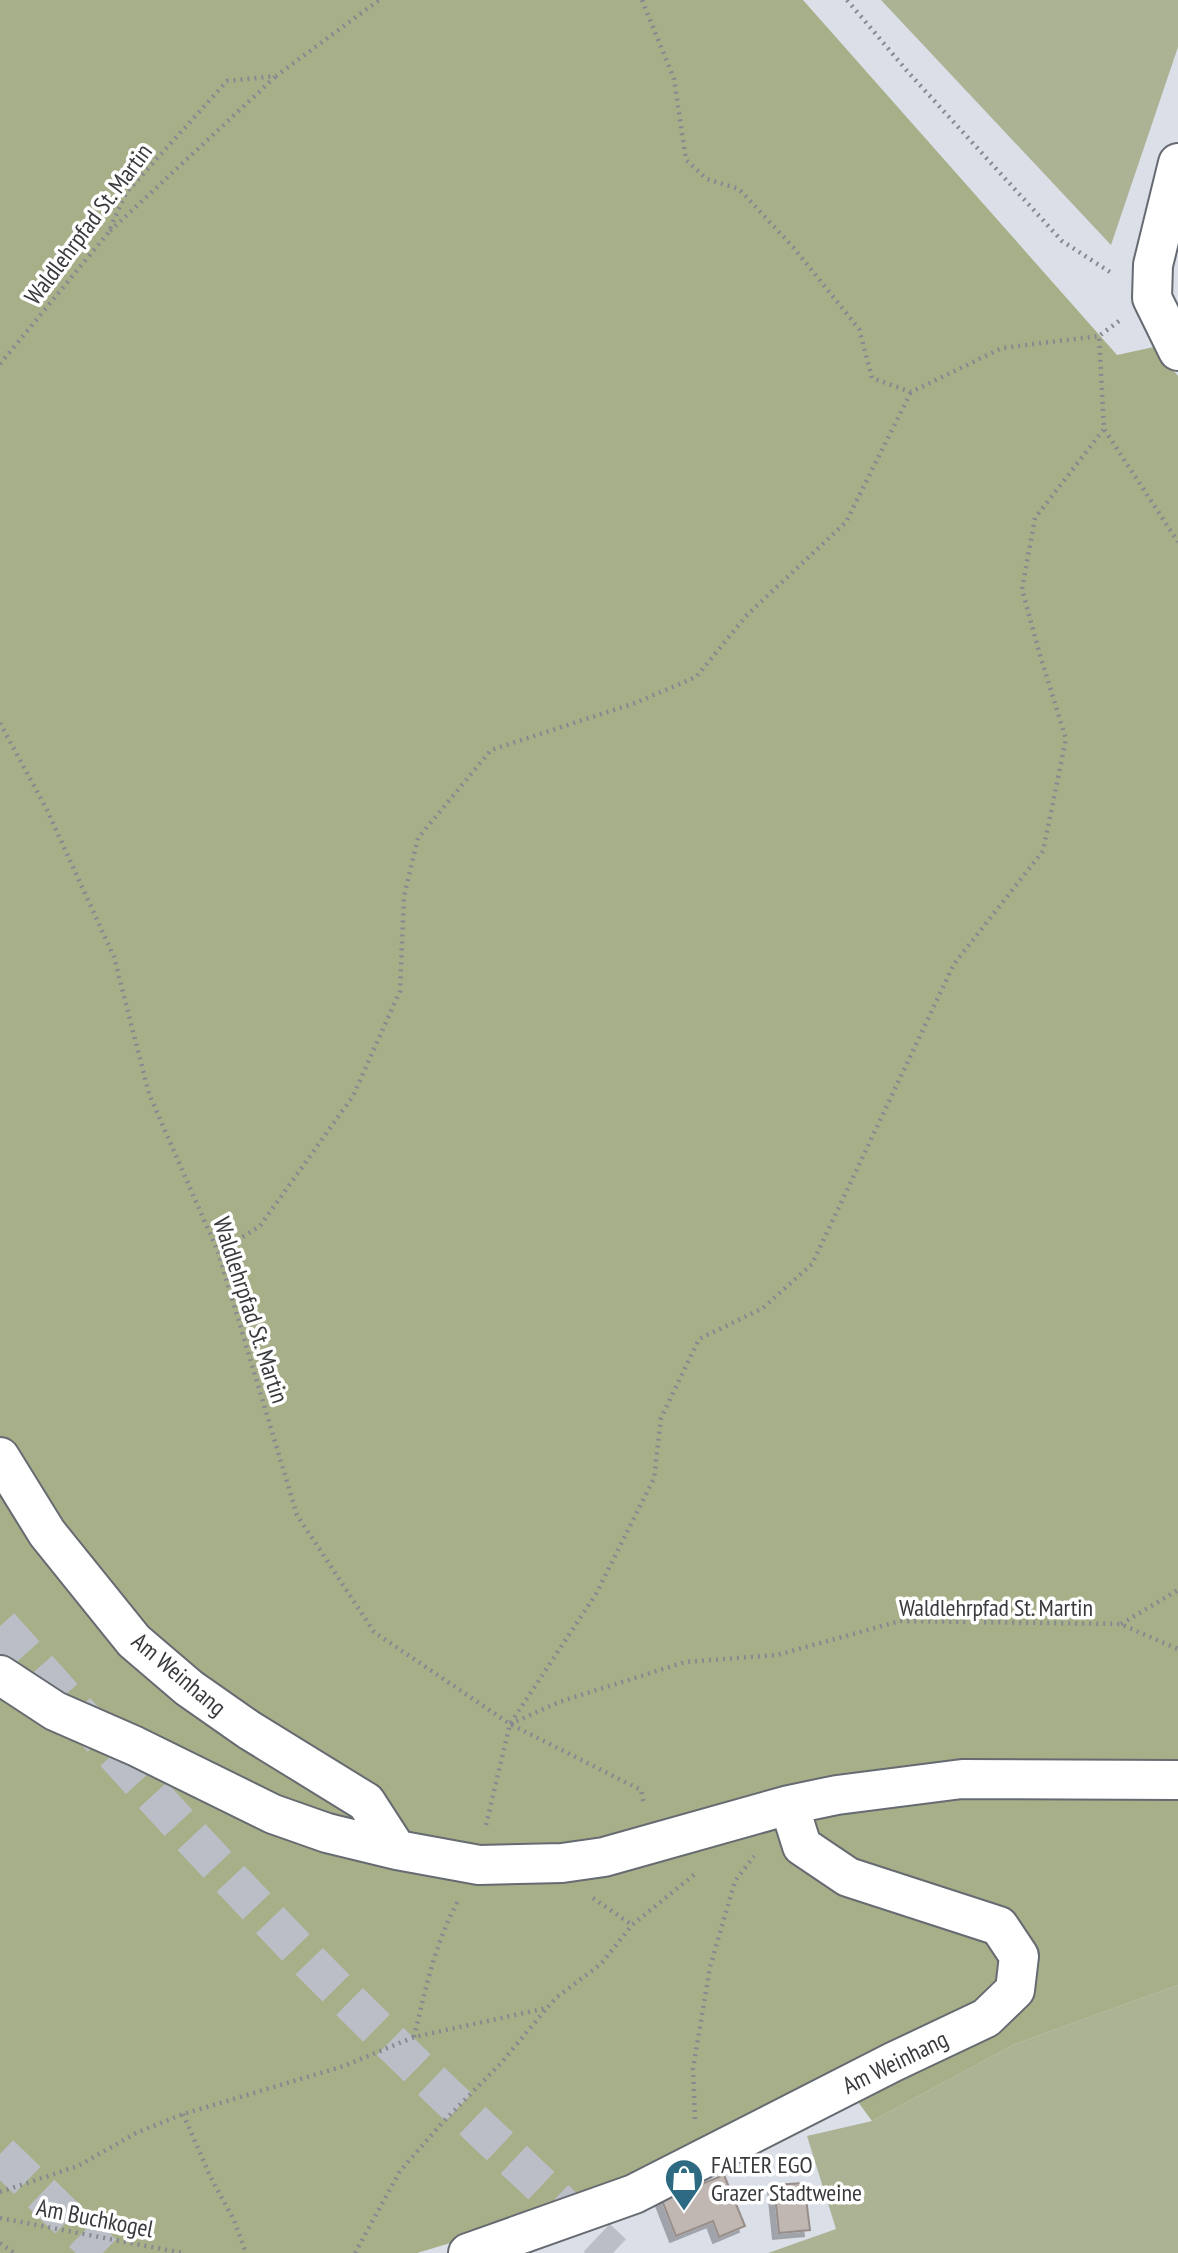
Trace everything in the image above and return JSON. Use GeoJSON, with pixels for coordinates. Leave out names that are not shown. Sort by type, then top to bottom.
{"type":"FeatureCollection","features":[{"type":"Feature","properties":{"kind":"street"},"geometry":{"type":"LineString","coordinates":[[1178,163],[1153,265],[1152,298],[1178,351]]}},
{"type":"Feature","properties":{"kind":"street","name":"Am Weinhang"},"geometry":{"type":"LineString","coordinates":[[0,1457],[47,1533],[134,1641],[189,1688],[219,1709],[366,1802],[397,1850]]}},
{"type":"Feature","properties":{"kind":"street"},"geometry":{"type":"LineString","coordinates":[[0,1675],[55,1711],[135,1746],[273,1814],[327,1833],[397,1850],[479,1865],[562,1863],[604,1857],[789,1805],[837,1795],[962,1779],[1178,1780]]}},
{"type":"Feature","properties":{"kind":"street","name":"Am Weinhang"},"geometry":{"type":"LineString","coordinates":[[468,2253],[634,2194],[893,2062],[986,2018],[1015,1990],[1019,1956],[999,1926],[848,1877],[802,1846],[789,1805]]}},
{"type":"Feature","properties":{"kind":"path"},"geometry":{"type":"LineString","coordinates":[[108,233],[276,76],[379,0]]}},
{"type":"Feature","properties":{"kind":"path"},"geometry":{"type":"LineString","coordinates":[[642,0],[674,79],[686,160],[707,179],[739,189],[793,247],[859,329],[872,379],[911,392]]}},
{"type":"Feature","properties":{"kind":"path"},"geometry":{"type":"LineString","coordinates":[[218,1252],[260,1226],[352,1096],[400,991],[404,896],[418,838],[491,750],[635,703],[696,677],[747,615],[846,522],[911,392],[1002,348],[1099,336],[1152,298],[1062,241],[908,72],[847,0]]}},
{"type":"Feature","properties":{"kind":"path","name":"Waldlehrpfad St. Martin"},"geometry":{"type":"LineString","coordinates":[[0,365],[108,233],[126,193],[227,81],[276,76]]}},
{"type":"Feature","properties":{"kind":"path"},"geometry":{"type":"LineString","coordinates":[[1099,336],[1104,429],[1178,542]]}},
{"type":"Feature","properties":{"kind":"path"},"geometry":{"type":"LineString","coordinates":[[414,2037],[428,1976],[449,1917],[479,1865],[495,1782],[510,1724],[596,1594],[654,1478],[661,1418],[699,1339],[762,1308],[812,1264],[954,964],[1043,851],[1066,739],[1022,589],[1035,518],[1104,429]]}},
{"type":"Feature","properties":{"kind":"path","name":"Waldlehrpfad St. Martin"},"geometry":{"type":"LineString","coordinates":[[0,723],[47,810],[114,957],[149,1094],[218,1252],[297,1515],[374,1632],[510,1724],[640,1790],[652,1842]]}},
{"type":"Feature","properties":{"kind":"path","name":"Waldlehrpfad St. Martin"},"geometry":{"type":"LineString","coordinates":[[1120,1624],[1178,1590]]}},
{"type":"Feature","properties":{"kind":"path","name":"Waldlehrpfad St. Martin"},"geometry":{"type":"LineString","coordinates":[[510,1724],[559,1702],[685,1662],[777,1656],[900,1621],[1120,1624],[1178,1649]]}},
{"type":"Feature","properties":{"kind":"path"},"geometry":{"type":"LineString","coordinates":[[696,2163],[693,2069],[710,1966],[735,1881],[764,1842],[777,1816],[789,1805]]}},
{"type":"Feature","properties":{"kind":"path"},"geometry":{"type":"LineString","coordinates":[[355,2253],[400,2171],[443,2122],[502,2062],[557,1997],[601,1964],[632,1925],[704,1868]]}},
{"type":"Feature","properties":{"kind":"path"},"geometry":{"type":"LineString","coordinates":[[0,2192],[78,2166],[136,2133],[183,2114],[344,2066],[414,2037],[547,2008]]}},
{"type":"Feature","properties":{"kind":"path"},"geometry":{"type":"LineString","coordinates":[[183,2114],[211,2178],[234,2220],[246,2253]]}},
{"type":"Feature","properties":{"kind":"path","name":"Am Buchkogel"},"geometry":{"type":"LineString","coordinates":[[0,2218],[183,2253]]}},
{"type":"Feature","properties":{"kind":"path"},"geometry":{"type":"LineString","coordinates":[[0,2243],[14,2253]]}},
{"type":"Feature","properties":{"kind":"green space"},"geometry":{"type":"Polygon","coordinates":[[[0,0],[803,0],[1117,355],[1154,347],[1178,376],[1178,1985],[1015,2044],[872,2121],[839,2076],[605,2197],[417,2253],[0,2253],[0,0]]]}},
{"type":"Feature","properties":{"kind":"green space"},"geometry":{"type":"Polygon","coordinates":[[[881,0],[1178,0],[1178,47],[1111,245],[881,0]]]}},
{"type":"Feature","properties":{"kind":"green space"},"geometry":{"type":"Polygon","coordinates":[[[1178,1985],[1178,2253],[768,2253],[836,2229],[807,2136],[872,2121],[1015,2044],[1178,1985]]]}},
{"type":"Feature","properties":{"kind":"building"},"geometry":{"type":"Polygon","coordinates":[[[724,2175],[745,2226],[719,2237],[713,2221],[676,2236],[662,2200],[724,2175]]]}},
{"type":"Feature","properties":{"kind":"building"},"geometry":{"type":"Polygon","coordinates":[[[804,2183],[810,2230],[779,2233],[774,2185],[804,2183]]]}},
{"type":"Feature","properties":{"kind":"tunnel"},"geometry":{"type":"LineString","coordinates":[[0,1626],[232,1881],[312,1964],[613,2253]]}},
{"type":"Feature","properties":{"kind":"tunnel"},"geometry":{"type":"LineString","coordinates":[[0,2154],[103,2253]]}},
{"type":"Feature","properties":{"kind":"place","name":"FALTER EGO Grazer Stadtweine"},"geometry":{"type":"Point","coordinates":[684,2212]}}]}
